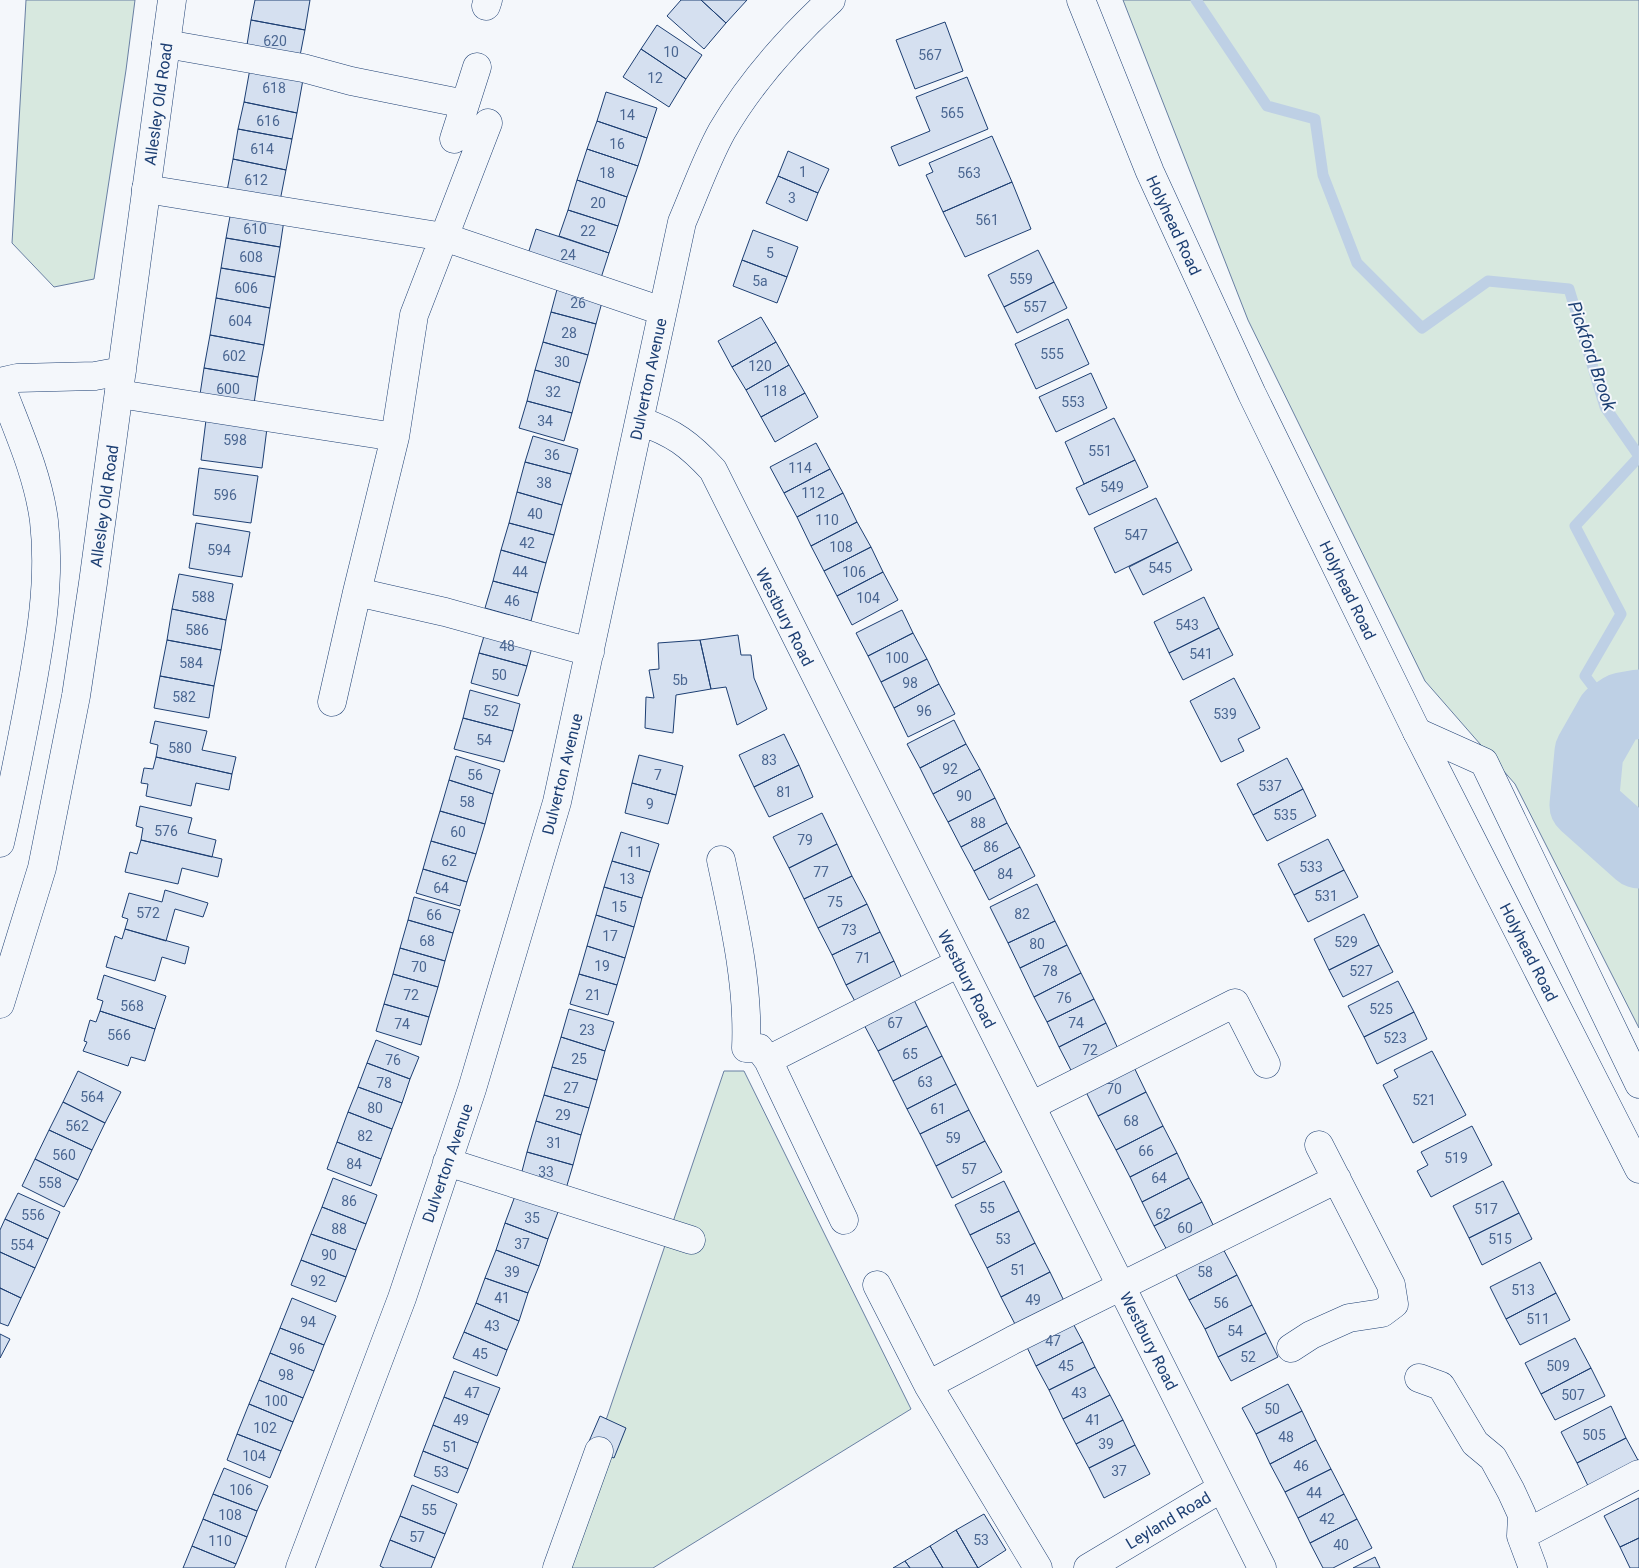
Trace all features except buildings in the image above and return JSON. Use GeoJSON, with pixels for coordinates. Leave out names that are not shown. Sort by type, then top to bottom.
{"type":"FeatureCollection","features":[{"type":"Feature","properties":{"kind":"main road","name":"Allesley Old Road"},"geometry":{"type":"LineString","coordinates":[[0,1004],[42,868],[76,696],[121,383],[172,0]]}},
{"type":"Feature","properties":{"kind":"main road","name":"Dulverton Avenue"},"geometry":{"type":"LineString","coordinates":[[300,1568],[402,1298],[472,1089],[557,802],[682,222],[722,132],[745,96],[770,62],[796,32],[832,0]]}},
{"type":"Feature","properties":{"kind":"main road","name":"Holyhead Road"},"geometry":{"type":"LineString","coordinates":[[1081,0],[1150,172],[1252,394],[1417,732],[1639,1169]]}},
{"type":"Feature","properties":{"kind":"main road"},"geometry":{"type":"LineString","coordinates":[[166,44],[303,68],[351,81],[465,104]]}},
{"type":"Feature","properties":{"kind":"main road"},"geometry":{"type":"LineString","coordinates":[[454,139],[477,67]]}},
{"type":"Feature","properties":{"kind":"main road"},"geometry":{"type":"LineString","coordinates":[[332,702],[357,592],[396,437],[414,315],[488,123]]}},
{"type":"Feature","properties":{"kind":"main road"},"geometry":{"type":"LineString","coordinates":[[146,189],[444,237],[662,310]]}},
{"type":"Feature","properties":{"kind":"main road"},"geometry":{"type":"LineString","coordinates":[[0,843],[13,787],[41,638],[47,558],[43,519],[32,469],[0,383],[17,378],[95,376],[121,383],[396,437]]}},
{"type":"Feature","properties":{"kind":"main road","name":"Westbury Road"},"geometry":{"type":"LineString","coordinates":[[640,420],[664,429],[682,440],[713,470],[1262,1568]]}},
{"type":"Feature","properties":{"kind":"main road"},"geometry":{"type":"LineString","coordinates":[[357,592],[445,612],[590,652]]}},
{"type":"Feature","properties":{"kind":"main road"},"geometry":{"type":"LineString","coordinates":[[1417,732],[1484,762],[1639,1084]]}},
{"type":"Feature","properties":{"kind":"main road"},"geometry":{"type":"LineString","coordinates":[[721,860],[744,989],[747,1024],[746,1048],[759,1048],[768,1060],[844,1220]]}},
{"type":"Feature","properties":{"kind":"main road"},"geometry":{"type":"LineString","coordinates":[[768,1060],[959,963]]}},
{"type":"Feature","properties":{"kind":"main road"},"geometry":{"type":"LineString","coordinates":[[1031,1106],[1235,1003],[1266,1064]]}},
{"type":"Feature","properties":{"kind":"main road"},"geometry":{"type":"LineString","coordinates":[[1291,1348],[1311,1335],[1349,1318],[1382,1313],[1394,1304],[1391,1285],[1319,1145]]}},
{"type":"Feature","properties":{"kind":"main road"},"geometry":{"type":"LineString","coordinates":[[447,1162],[691,1240]]}},
{"type":"Feature","properties":{"kind":"main road"},"geometry":{"type":"LineString","coordinates":[[928,1385],[1013,1340],[1337,1179]]}},
{"type":"Feature","properties":{"kind":"main road"},"geometry":{"type":"LineString","coordinates":[[877,1285],[928,1385],[1038,1568]]}},
{"type":"Feature","properties":{"kind":"main road"},"geometry":{"type":"LineString","coordinates":[[1419,1378],[1441,1386],[1475,1443],[1492,1458],[1522,1515],[1521,1536],[1533,1568]]}},
{"type":"Feature","properties":{"kind":"main road"},"geometry":{"type":"LineString","coordinates":[[557,1568],[599,1451]]}},
{"type":"Feature","properties":{"kind":"main road"},"geometry":{"type":"LineString","coordinates":[[1521,1536],[1639,1474]]}},
{"type":"Feature","properties":{"kind":"main road","name":"Leyland Road"},"geometry":{"type":"LineString","coordinates":[[1088,1568],[1222,1488]]}},
{"type":"Feature","properties":{"kind":"shaded area"},"geometry":{"type":"Polygon","coordinates":[[[26,0],[135,0],[94,279],[54,287],[12,243],[26,0]]]}},
{"type":"Feature","properties":{"kind":"shaded area"},"geometry":{"type":"Polygon","coordinates":[[[1123,0],[1639,0],[1639,1028],[1515,784],[1425,681],[1248,320],[1123,0]]]}},
{"type":"Feature","properties":{"kind":"shaded area"},"geometry":{"type":"Polygon","coordinates":[[[724,1071],[744,1071],[911,1409],[653,1568],[556,1568],[724,1071]]]}},
{"type":"Feature","properties":{"kind":"waterway","name":"Pickford Brook"},"geometry":{"type":"LineString","coordinates":[[1196,0],[1267,106],[1315,119],[1323,175],[1357,263],[1422,328],[1488,281],[1569,289],[1605,407],[1639,456]]}},
{"type":"Feature","properties":{"kind":"waterway","name":"Pickford Brook"},"geometry":{"type":"LineString","coordinates":[[1610,715],[1605,702],[1585,676],[1621,614],[1575,526],[1639,457]]}},
{"type":"Feature","properties":{"kind":"waterway"},"geometry":{"type":"LineString","coordinates":[[1639,704],[1622,707],[1610,715],[1589,752],[1584,805],[1639,854]]}}]}
